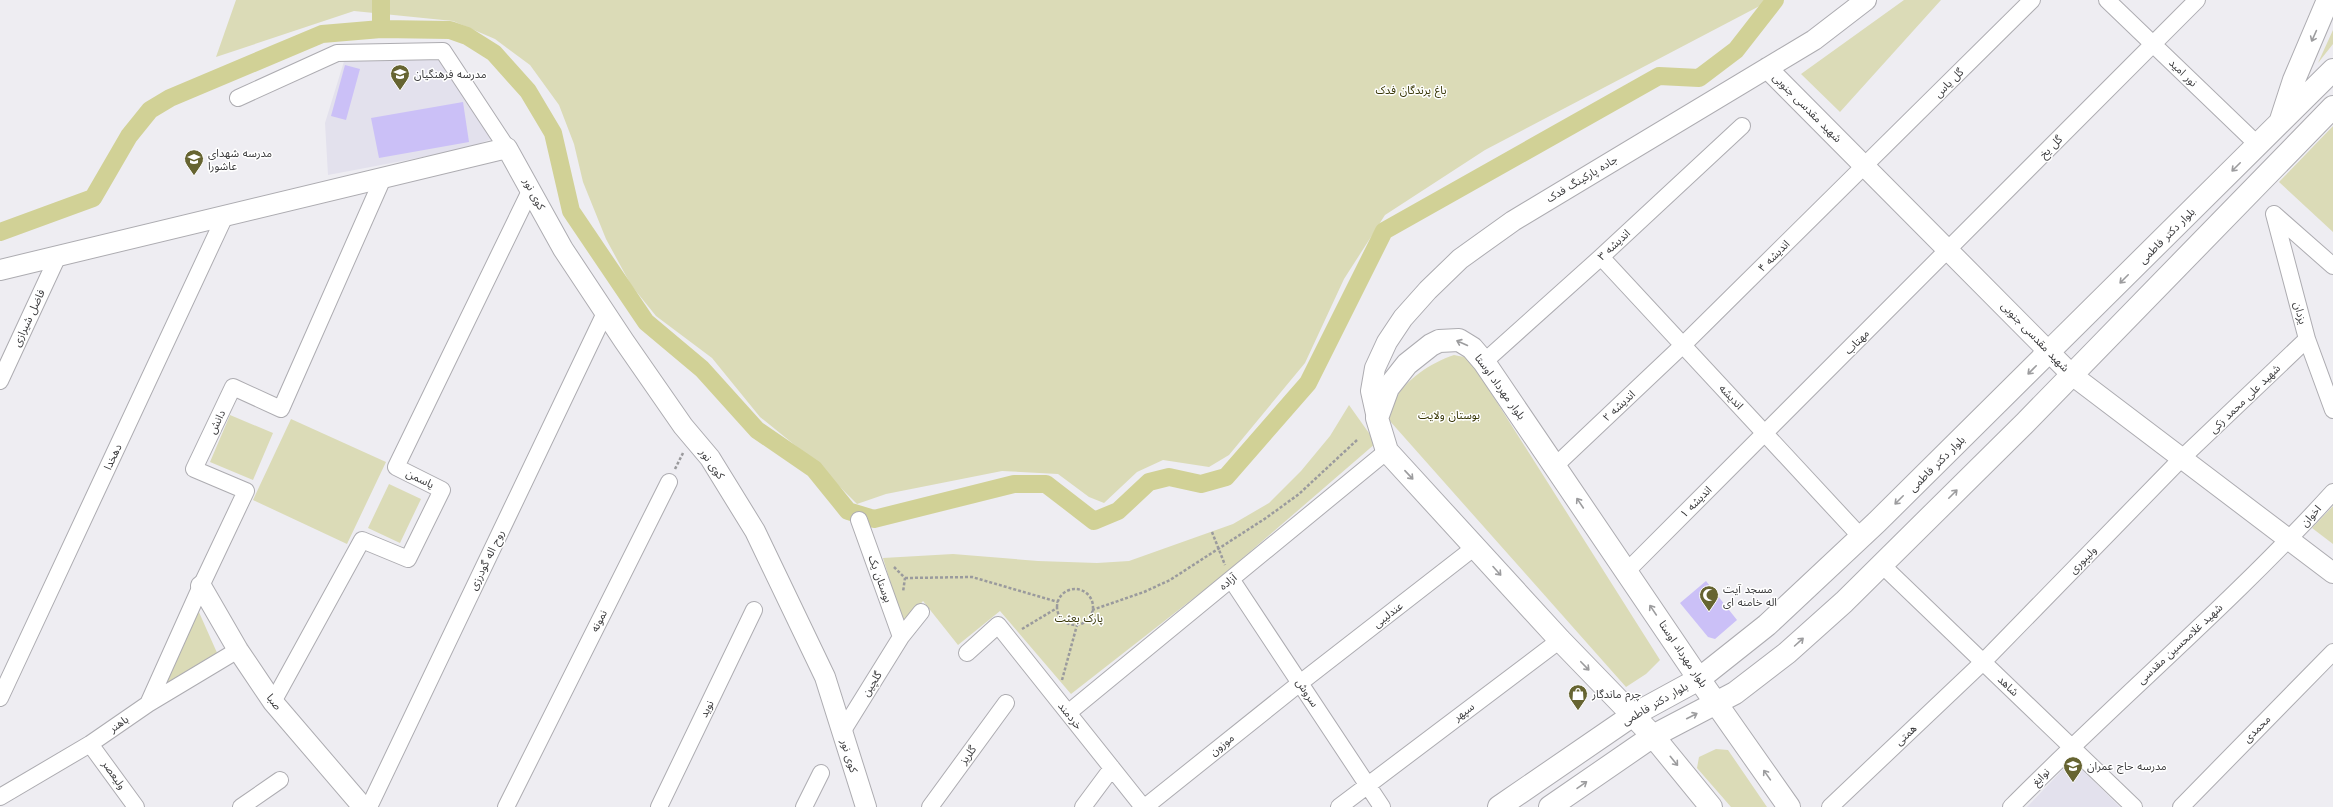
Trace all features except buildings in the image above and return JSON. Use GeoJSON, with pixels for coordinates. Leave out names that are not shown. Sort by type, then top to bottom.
{"type":"FeatureCollection","features":[{"type":"Feature","properties":{"kind":"main road"},"geometry":{"type":"LineString","coordinates":[[2279,125],[2294,80],[2328,0]]}},
{"type":"Feature","properties":{"kind":"main road","name":"بلوار دکتر فاطمی"},"geometry":{"type":"LineString","coordinates":[[1499,807],[1634,715],[1699,679],[1767,625],[1861,537],[2050,352],[2333,70]]}},
{"type":"Feature","properties":{"kind":"main road"},"geometry":{"type":"LineString","coordinates":[[1550,807],[1653,736],[1717,703],[1758,677],[1786,653],[1882,565],[2072,375],[2333,107]]}},
{"type":"Feature","properties":{"kind":"main road","name":"بلوار مهرداد اوستا"},"geometry":{"type":"LineString","coordinates":[[1377,418],[1388,388],[1397,375],[1431,345],[1439,341],[1459,340],[1472,348],[1484,362],[1699,679],[1789,807]]}},
{"type":"Feature","properties":{"kind":"main road"},"geometry":{"type":"LineString","coordinates":[[1377,418],[1387,451],[1560,640],[1634,715],[1712,807]]}},
{"type":"Feature","properties":{"kind":"street","name":"جاده پارکینگ فدک"},"geometry":{"type":"LineString","coordinates":[[1377,418],[1372,391],[1375,368],[1388,342],[1412,307],[1460,259],[1513,221],[1814,40],[1866,0]]}},
{"type":"Feature","properties":{"kind":"street","name":"گل یاس"},"geometry":{"type":"LineString","coordinates":[[1865,166],[2032,0]]}},
{"type":"Feature","properties":{"kind":"street","name":"نور امید"},"geometry":{"type":"LineString","coordinates":[[2107,0],[2258,145]]}},
{"type":"Feature","properties":{"kind":"street","name":"گل یخ"},"geometry":{"type":"LineString","coordinates":[[1948,250],[2197,0]]}},
{"type":"Feature","properties":{"kind":"street"},"geometry":{"type":"LineString","coordinates":[[0,270],[507,148],[443,51],[337,53],[238,98]]}},
{"type":"Feature","properties":{"kind":"street","name":"شهید مقدسی جنوبی"},"geometry":{"type":"LineString","coordinates":[[1767,68],[2072,375],[2333,573]]}},
{"type":"Feature","properties":{"kind":"street","name":"اندیشه ۳"},"geometry":{"type":"LineString","coordinates":[[1484,362],[1601,257],[1742,126]]}},
{"type":"Feature","properties":{"kind":"street","name":"کوی نور"},"geometry":{"type":"LineString","coordinates":[[507,148],[564,249],[605,313],[692,436],[710,458],[755,531],[825,677],[866,807]]}},
{"type":"Feature","properties":{"kind":"street","name":"اندیشه ۴"},"geometry":{"type":"LineString","coordinates":[[1683,345],[1865,166]]}},
{"type":"Feature","properties":{"kind":"street","name":"دانش"},"geometry":{"type":"LineString","coordinates":[[148,704],[246,491],[194,469],[233,387],[281,409],[382,178]]}},
{"type":"Feature","properties":{"kind":"street","name":"یاسمن"},"geometry":{"type":"LineString","coordinates":[[273,702],[362,540],[408,559],[442,490],[396,468],[531,189]]}},
{"type":"Feature","properties":{"kind":"street","name":"یزدان"},"geometry":{"type":"LineString","coordinates":[[2333,266],[2274,214],[2307,339],[2333,410]]}},
{"type":"Feature","properties":{"kind":"street","name":"دهخدا"},"geometry":{"type":"LineString","coordinates":[[0,698],[225,216]]}},
{"type":"Feature","properties":{"kind":"street","name":"مهتاب"},"geometry":{"type":"LineString","coordinates":[[1765,434],[1948,250]]}},
{"type":"Feature","properties":{"kind":"street","name":"فاضل شیرازی"},"geometry":{"type":"LineString","coordinates":[[0,380],[58,256]]}},
{"type":"Feature","properties":{"kind":"street","name":"اندیشه"},"geometry":{"type":"LineString","coordinates":[[1601,257],[1861,537]]}},
{"type":"Feature","properties":{"kind":"street","name":"روح اله گودرزی"},"geometry":{"type":"LineString","coordinates":[[369,807],[605,313]]}},
{"type":"Feature","properties":{"kind":"street","name":"شهید علی محمد زکی"},"geometry":{"type":"LineString","coordinates":[[2182,458],[2307,339]]}},
{"type":"Feature","properties":{"kind":"street","name":"اندیشه ۲"},"geometry":{"type":"LineString","coordinates":[[1555,466],[1683,345]]}},
{"type":"Feature","properties":{"kind":"street","name":"اندیشه ۱"},"geometry":{"type":"LineString","coordinates":[[1627,571],[1765,434]]}},
{"type":"Feature","properties":{"kind":"street","name":"آزاده"},"geometry":{"type":"LineString","coordinates":[[1068,713],[1387,451]]}},
{"type":"Feature","properties":{"kind":"street","name":"ولیپوری"},"geometry":{"type":"LineString","coordinates":[[1983,662],[2182,458]]}},
{"type":"Feature","properties":{"kind":"street","name":"نمونه"},"geometry":{"type":"LineString","coordinates":[[506,807],[668,482]]}},
{"type":"Feature","properties":{"kind":"street","name":"اخوان"},"geometry":{"type":"LineString","coordinates":[[2289,540],[2333,492]]}},
{"type":"Feature","properties":{"kind":"street","name":"بوستان یک"},"geometry":{"type":"LineString","coordinates":[[859,520],[901,637]]}},
{"type":"Feature","properties":{"kind":"street","name":"شهید غلامحسین مقدسی"},"geometry":{"type":"LineString","coordinates":[[2071,747],[2289,540]]}},
{"type":"Feature","properties":{"kind":"street","name":"عندلیبی"},"geometry":{"type":"LineString","coordinates":[[1300,683],[1476,547]]}},
{"type":"Feature","properties":{"kind":"street","name":"شاهد"},"geometry":{"type":"LineString","coordinates":[[1882,565],[2134,807]]}},
{"type":"Feature","properties":{"kind":"street","name":"سروش"},"geometry":{"type":"LineString","coordinates":[[1231,579],[1382,807]]}},
{"type":"Feature","properties":{"kind":"street","name":"صبا"},"geometry":{"type":"LineString","coordinates":[[201,586],[238,650],[273,702],[363,807]]}},
{"type":"Feature","properties":{"kind":"street","name":"نوید"},"geometry":{"type":"LineString","coordinates":[[659,807],[754,610]]}},
{"type":"Feature","properties":{"kind":"street","name":"گلچین"},"geometry":{"type":"LineString","coordinates":[[842,732],[901,637],[921,612]]}},
{"type":"Feature","properties":{"kind":"street","name":"خردمند"},"geometry":{"type":"LineString","coordinates":[[967,654],[998,625],[1144,807]]}},
{"type":"Feature","properties":{"kind":"street","name":"سپهر"},"geometry":{"type":"LineString","coordinates":[[1339,807],[1367,784],[1560,640]]}},
{"type":"Feature","properties":{"kind":"street","name":"باهنر"},"geometry":{"type":"LineString","coordinates":[[0,797],[90,744],[148,704],[238,650]]}},
{"type":"Feature","properties":{"kind":"street","name":"محمدی"},"geometry":{"type":"LineString","coordinates":[[2181,807],[2333,652]]}},
{"type":"Feature","properties":{"kind":"street","name":"همتی"},"geometry":{"type":"LineString","coordinates":[[1830,807],[1983,662]]}},
{"type":"Feature","properties":{"kind":"street","name":"موزون"},"geometry":{"type":"LineString","coordinates":[[1144,807],[1300,683]]}},
{"type":"Feature","properties":{"kind":"street","name":"گلریز"},"geometry":{"type":"LineString","coordinates":[[930,807],[1006,703]]}},
{"type":"Feature","properties":{"kind":"street","name":"ولیعصر"},"geometry":{"type":"LineString","coordinates":[[90,744],[136,807]]}},
{"type":"Feature","properties":{"kind":"street","name":"نوابغ"},"geometry":{"type":"LineString","coordinates":[[2012,807],[2071,747]]}},
{"type":"Feature","properties":{"kind":"street"},"geometry":{"type":"LineString","coordinates":[[1083,807],[1112,768]]}},
{"type":"Feature","properties":{"kind":"street"},"geometry":{"type":"LineString","coordinates":[[804,807],[821,773]]}},
{"type":"Feature","properties":{"kind":"street"},"geometry":{"type":"LineString","coordinates":[[241,807],[280,780]]}},
{"type":"Feature","properties":{"kind":"path"},"geometry":{"type":"LineString","coordinates":[[668,482],[692,436]]}},
{"type":"Feature","properties":{"kind":"path"},"geometry":{"type":"LineString","coordinates":[[1092,610],[1137,595],[1163,583],[1266,518],[1299,494],[1357,440]]}},
{"type":"Feature","properties":{"kind":"path"},"geometry":{"type":"LineString","coordinates":[[1212,532],[1231,579]]}},
{"type":"Feature","properties":{"kind":"path"},"geometry":{"type":"LineString","coordinates":[[905,578],[972,577],[1058,602]]}},
{"type":"Feature","properties":{"kind":"path"},"geometry":{"type":"LineString","coordinates":[[1080,590],[1089,596],[1092,610],[1089,618],[1077,625],[1066,623],[1061,619],[1057,608],[1058,602],[1064,593],[1080,590]]}},
{"type":"Feature","properties":{"kind":"path"},"geometry":{"type":"LineString","coordinates":[[1008,637],[1057,608]]}},
{"type":"Feature","properties":{"kind":"path"},"geometry":{"type":"LineString","coordinates":[[1057,700],[1077,625]]}},
{"type":"Feature","properties":{"kind":"shaded area","name":"مدرسه فرهنگیان"},"geometry":{"type":"Polygon","coordinates":[[[345,58],[443,60],[496,137],[466,149],[328,175],[325,123],[345,58]]]}},
{"type":"Feature","properties":{"kind":"shaded area","name":"مدرسه حاج عمران"},"geometry":{"type":"Polygon","coordinates":[[[2072,760],[2120,807],[2027,807],[2072,760]]]}},
{"type":"Feature","properties":{"kind":"green space","name":"باغ پرندگان فدک"},"geometry":{"type":"Polygon","coordinates":[[[236,0],[1771,0],[1485,150],[1385,215],[1344,279],[1305,363],[1229,455],[1209,467],[1163,460],[1137,472],[1104,503],[1089,497],[1058,474],[1002,471],[886,494],[857,504],[812,459],[760,417],[712,358],[656,316],[631,285],[606,239],[583,182],[574,144],[559,105],[530,65],[495,39],[453,21],[354,11],[216,57],[236,0]]]}},
{"type":"Feature","properties":{"kind":"green space"},"geometry":{"type":"Polygon","coordinates":[[[1904,0],[1941,0],[1840,112],[1801,74],[1904,0]]]}},
{"type":"Feature","properties":{"kind":"green space"},"geometry":{"type":"Polygon","coordinates":[[[2333,30],[2333,44],[2318,63],[2333,30]]]}},
{"type":"Feature","properties":{"kind":"green space"},"geometry":{"type":"Polygon","coordinates":[[[2333,126],[2333,232],[2279,182],[2333,126]]]}},
{"type":"Feature","properties":{"kind":"green space","name":"بوستان ولایت"},"geometry":{"type":"Polygon","coordinates":[[[1454,355],[1469,358],[1660,660],[1646,674],[1626,687],[1389,420],[1393,404],[1405,386],[1412,379],[1436,362],[1454,355]]]}},
{"type":"Feature","properties":{"kind":"green space","name":"پارک بعثت"},"geometry":{"type":"Polygon","coordinates":[[[1349,405],[1376,443],[1222,576],[1071,694],[1000,611],[958,645],[923,601],[903,624],[883,558],[953,554],[1038,561],[1097,563],[1129,561],[1233,524],[1269,503],[1301,471],[1330,436],[1349,405]]]}},
{"type":"Feature","properties":{"kind":"green space"},"geometry":{"type":"Polygon","coordinates":[[[230,415],[273,433],[253,480],[210,462],[230,415]]]}},
{"type":"Feature","properties":{"kind":"green space"},"geometry":{"type":"Polygon","coordinates":[[[291,419],[386,462],[347,544],[253,500],[291,419]]]}},
{"type":"Feature","properties":{"kind":"green space"},"geometry":{"type":"Polygon","coordinates":[[[389,484],[421,499],[400,543],[368,528],[389,484]]]}},
{"type":"Feature","properties":{"kind":"green space"},"geometry":{"type":"Polygon","coordinates":[[[2333,506],[2333,544],[2312,528],[2333,506]]]}},
{"type":"Feature","properties":{"kind":"green space"},"geometry":{"type":"Polygon","coordinates":[[[198,610],[218,655],[166,684],[198,610]]]}},
{"type":"Feature","properties":{"kind":"green space"},"geometry":{"type":"Polygon","coordinates":[[[1716,749],[1728,750],[1767,807],[1731,807],[1697,768],[1699,757],[1716,749]]]}},
{"type":"Feature","properties":{"kind":"waterway"},"geometry":{"type":"LineString","coordinates":[[381,0],[381,29]]}},
{"type":"Feature","properties":{"kind":"waterway"},"geometry":{"type":"LineString","coordinates":[[0,232],[93,198],[129,136],[150,110],[170,98],[322,34],[381,29],[450,30],[467,36],[494,53],[528,91],[553,133],[571,211],[646,322],[702,369],[757,430],[814,469],[848,511],[874,519],[1014,484],[1046,484],[1094,521],[1118,511],[1149,482],[1169,477],[1201,484],[1226,477],[1308,383],[1384,231],[1659,76],[1699,78],[1736,50],[1775,0]]}},
{"type":"Feature","properties":{"kind":"place","name":"مدرسه فرهنگیان"},"geometry":{"type":"Point","coordinates":[400,91]}},
{"type":"Feature","properties":{"kind":"place","name":"مدرسه شهدای عاشورا"},"geometry":{"type":"Point","coordinates":[194,176]}},
{"type":"Feature","properties":{"kind":"place","name":"مسجد آیت اله خامنه ای"},"geometry":{"type":"Point","coordinates":[1709,612]}},
{"type":"Feature","properties":{"kind":"place","name":"چرم ماندگار"},"geometry":{"type":"Point","coordinates":[1578,711]}},
{"type":"Feature","properties":{"kind":"place","name":"مدرسه حاج عمران"},"geometry":{"type":"Point","coordinates":[2073,783]}}]}
